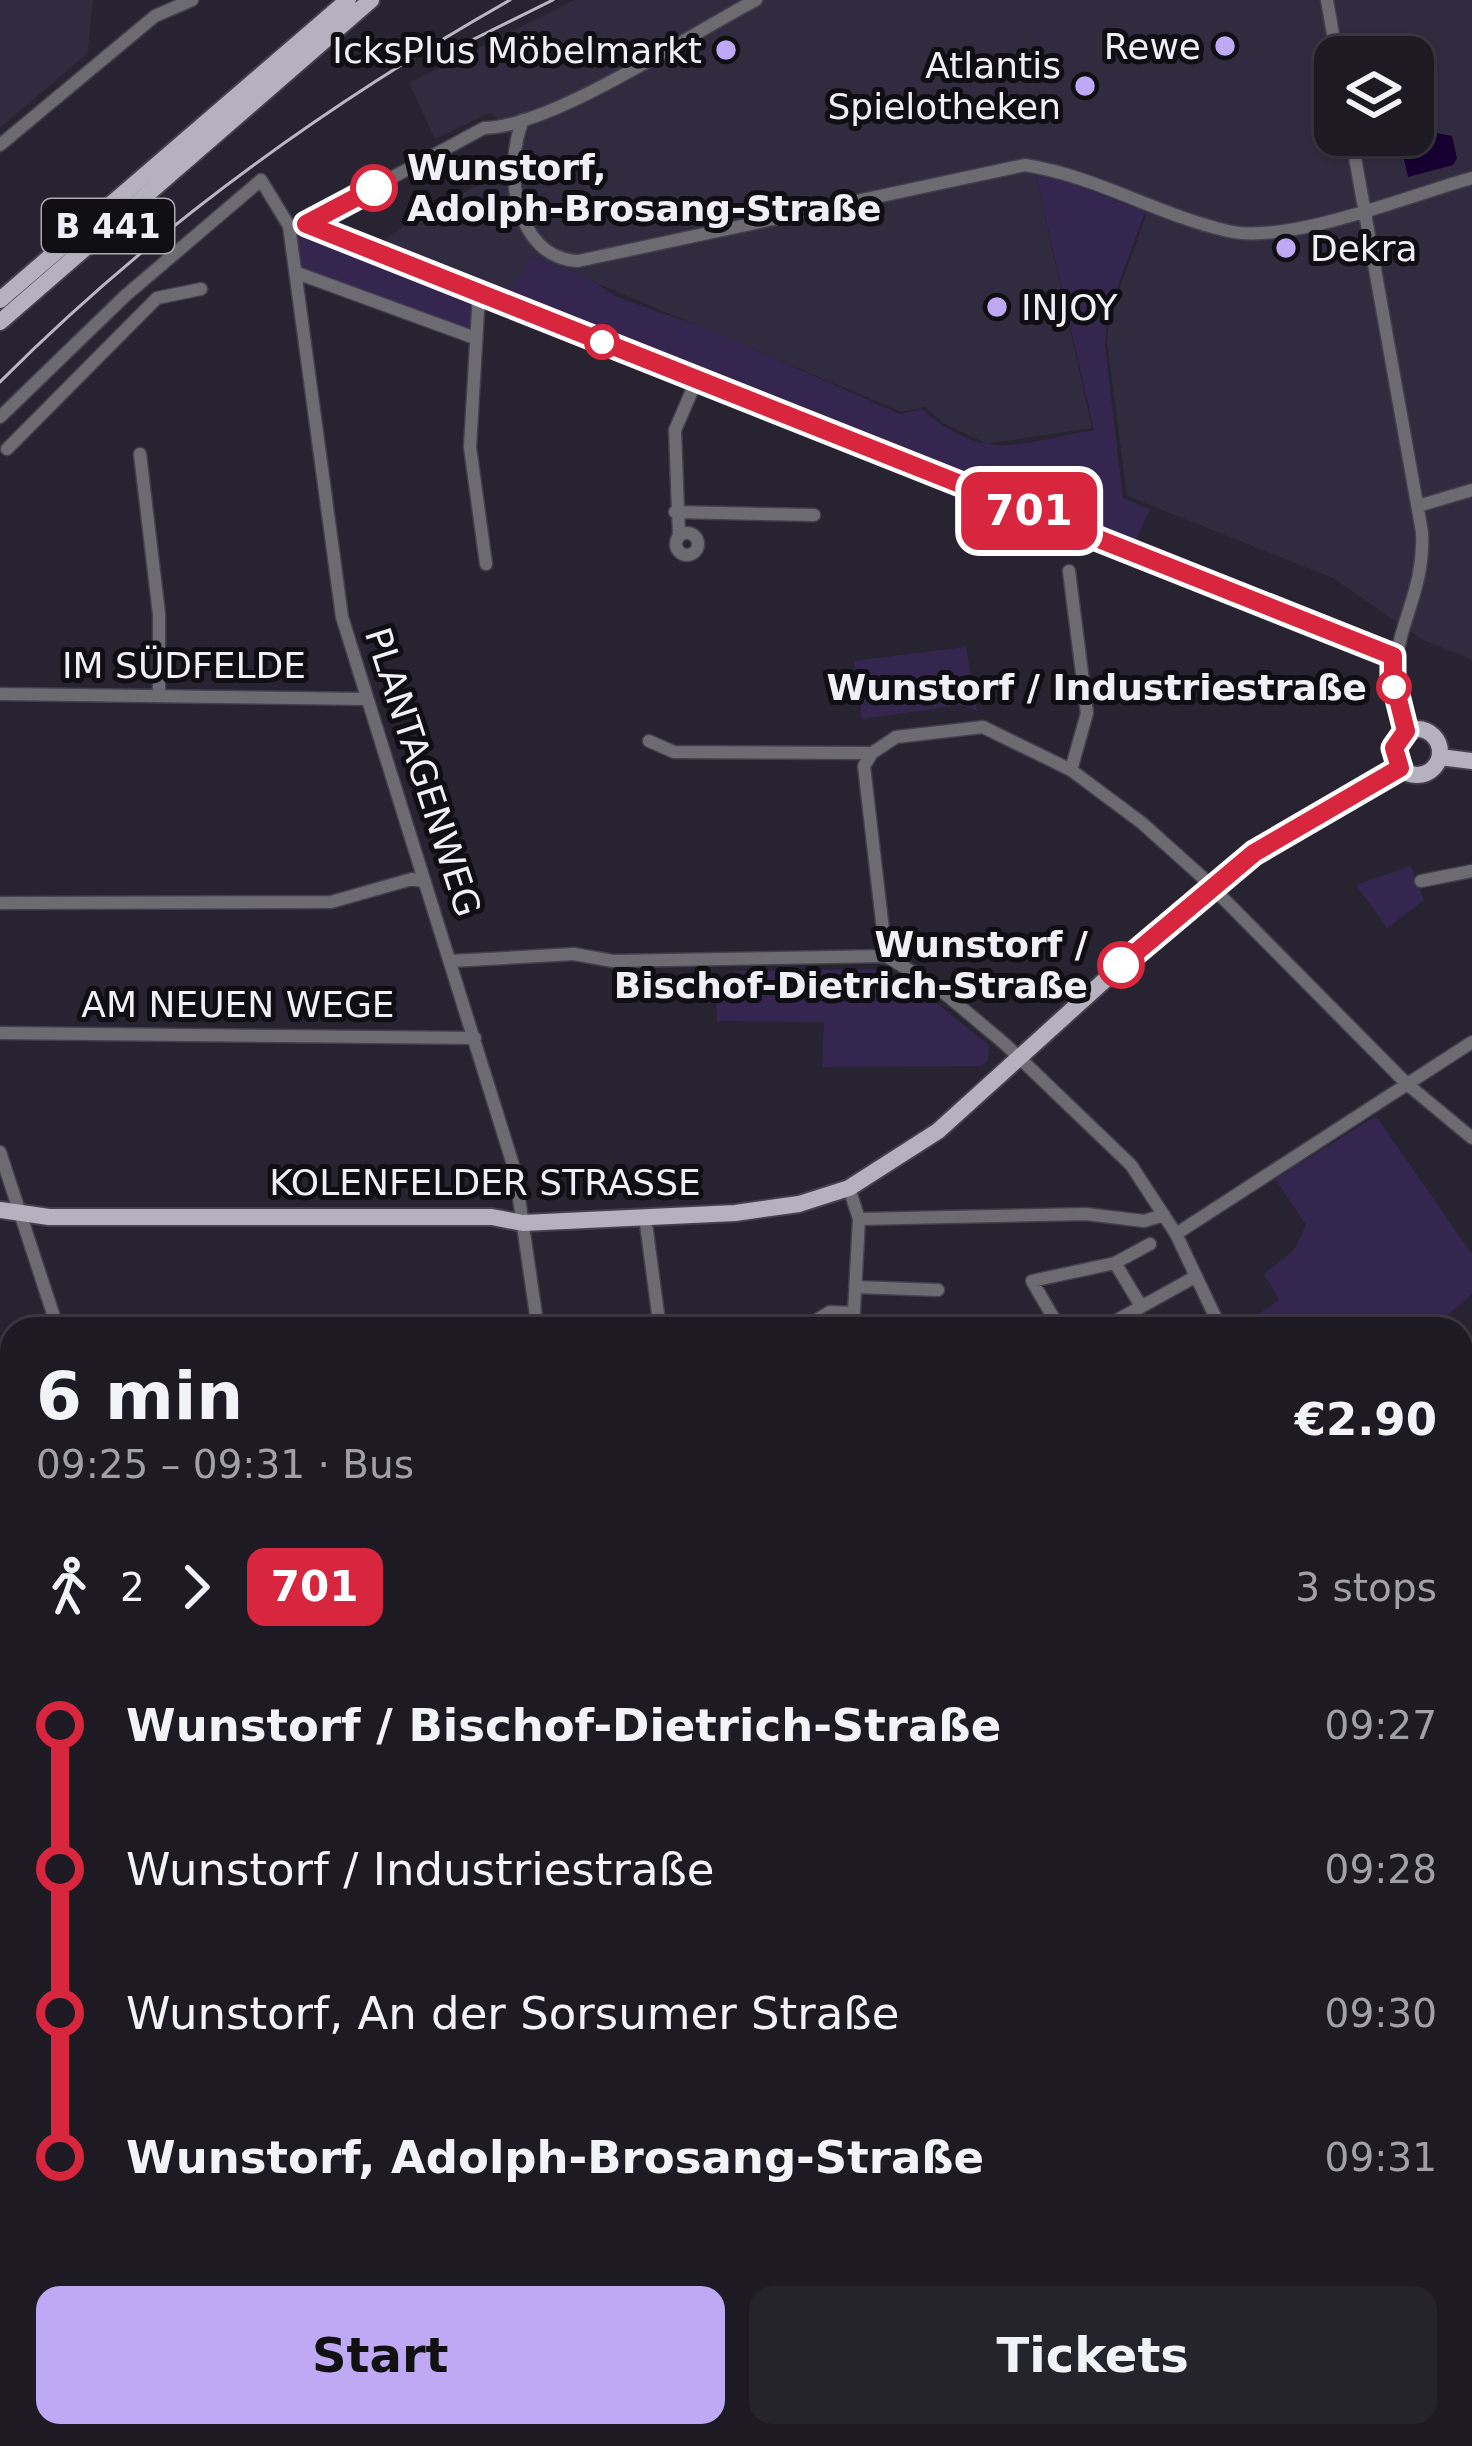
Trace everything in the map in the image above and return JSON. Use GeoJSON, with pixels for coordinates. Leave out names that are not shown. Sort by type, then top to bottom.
{"type":"FeatureCollection","features":[{"type":"Feature","properties":{"kind":"main road","name":"B 441"},"geometry":{"type":"LineString","coordinates":[[0,322],[348,0]]}},
{"type":"Feature","properties":{"kind":"main road","name":"B 441"},"geometry":{"type":"LineString","coordinates":[[0,300],[371,0]]}},
{"type":"Feature","properties":{"kind":"main road"},"geometry":{"type":"LineString","coordinates":[[1406,731],[1428,732],[1438,742],[1440,757],[1419,776],[1400,768],[1394,748],[1406,731]]}},
{"type":"Feature","properties":{"kind":"main road"},"geometry":{"type":"LineString","coordinates":[[1440,757],[1472,760]]}},
{"type":"Feature","properties":{"kind":"main road","name":"KOLENFELDER STRASSE"},"geometry":{"type":"LineString","coordinates":[[0,1210],[20,1215],[492,1217],[523,1223],[778,1208],[849,1188],[938,1131],[1210,885],[1306,820],[1400,768]]}},
{"type":"Feature","properties":{"kind":"street"},"geometry":{"type":"LineString","coordinates":[[0,145],[155,16],[192,0]]}},
{"type":"Feature","properties":{"kind":"street"},"geometry":{"type":"LineString","coordinates":[[757,0],[523,120],[484,128],[306,224],[1393,656]]}},
{"type":"Feature","properties":{"kind":"street"},"geometry":{"type":"LineString","coordinates":[[1327,0],[1333,36]]}},
{"type":"Feature","properties":{"kind":"street"},"geometry":{"type":"LineString","coordinates":[[523,120],[512,162],[526,230],[543,252],[559,260],[600,257],[1025,165],[1064,171],[1232,232],[1366,212],[1472,178]]}},
{"type":"Feature","properties":{"kind":"street"},"geometry":{"type":"LineString","coordinates":[[1355,156],[1423,552],[1393,656],[1393,679],[1406,731]]}},
{"type":"Feature","properties":{"kind":"street","name":"PLANTAGENWEG"},"geometry":{"type":"LineString","coordinates":[[160,266],[261,180],[289,226],[342,617],[515,1171],[536,1317]]}},
{"type":"Feature","properties":{"kind":"street"},"geometry":{"type":"LineString","coordinates":[[0,417],[160,266],[171,293]]}},
{"type":"Feature","properties":{"kind":"street"},"geometry":{"type":"LineString","coordinates":[[297,273],[475,338]]}},
{"type":"Feature","properties":{"kind":"street"},"geometry":{"type":"LineString","coordinates":[[7,449],[157,298],[201,289]]}},
{"type":"Feature","properties":{"kind":"street"},"geometry":{"type":"LineString","coordinates":[[479,293],[470,447],[486,564]]}},
{"type":"Feature","properties":{"kind":"street"},"geometry":{"type":"LineString","coordinates":[[679,536],[675,430],[697,379]]}},
{"type":"Feature","properties":{"kind":"street"},"geometry":{"type":"LineString","coordinates":[[140,454],[159,614],[159,694]]}},
{"type":"Feature","properties":{"kind":"street"},"geometry":{"type":"LineString","coordinates":[[1418,506],[1472,490]]}},
{"type":"Feature","properties":{"kind":"street"},"geometry":{"type":"LineString","coordinates":[[675,512],[814,515]]}},
{"type":"Feature","properties":{"kind":"street"},"geometry":{"type":"LineString","coordinates":[[1069,571],[1087,713],[1071,770]]}},
{"type":"Feature","properties":{"kind":"street","name":"IM SÜDFELDE"},"geometry":{"type":"LineString","coordinates":[[0,694],[367,699]]}},
{"type":"Feature","properties":{"kind":"street"},"geometry":{"type":"LineString","coordinates":[[886,956],[862,777],[872,753],[896,737],[983,727],[1071,770],[1142,823],[1407,1084],[1472,1138]]}},
{"type":"Feature","properties":{"kind":"street"},"geometry":{"type":"LineString","coordinates":[[649,740],[674,752],[872,753]]}},
{"type":"Feature","properties":{"kind":"street"},"geometry":{"type":"LineString","coordinates":[[1421,881],[1472,871]]}},
{"type":"Feature","properties":{"kind":"street"},"geometry":{"type":"LineString","coordinates":[[0,903],[331,902],[412,879],[425,881]]}},
{"type":"Feature","properties":{"kind":"street"},"geometry":{"type":"LineString","coordinates":[[451,961],[574,954],[614,961],[886,956],[937,987],[1117,1151],[1176,1234],[1214,1317]]}},
{"type":"Feature","properties":{"kind":"street","name":"AM NEUEN WEGE"},"geometry":{"type":"LineString","coordinates":[[0,1033],[475,1038]]}},
{"type":"Feature","properties":{"kind":"street"},"geometry":{"type":"LineString","coordinates":[[1176,1234],[1472,1042]]}},
{"type":"Feature","properties":{"kind":"street"},"geometry":{"type":"LineString","coordinates":[[0,1152],[54,1317]]}},
{"type":"Feature","properties":{"kind":"street"},"geometry":{"type":"LineString","coordinates":[[849,1188],[859,1219],[854,1317]]}},
{"type":"Feature","properties":{"kind":"street"},"geometry":{"type":"LineString","coordinates":[[859,1219],[1086,1214],[1144,1221],[1164,1215]]}},
{"type":"Feature","properties":{"kind":"street"},"geometry":{"type":"LineString","coordinates":[[645,1216],[658,1317]]}},
{"type":"Feature","properties":{"kind":"street"},"geometry":{"type":"LineString","coordinates":[[1053,1317],[1033,1281],[1115,1263],[1150,1244]]}},
{"type":"Feature","properties":{"kind":"street"},"geometry":{"type":"LineString","coordinates":[[1115,1263],[1141,1306]]}},
{"type":"Feature","properties":{"kind":"street"},"geometry":{"type":"LineString","coordinates":[[1122,1317],[1193,1278]]}},
{"type":"Feature","properties":{"kind":"street"},"geometry":{"type":"LineString","coordinates":[[856,1287],[938,1290]]}},
{"type":"Feature","properties":{"kind":"street"},"geometry":{"type":"LineString","coordinates":[[819,1317],[830,1312],[854,1313]]}},
{"type":"Feature","properties":{"kind":"shaded area"},"geometry":{"type":"Polygon","coordinates":[[[0,0],[93,0],[88,53],[0,128],[0,0]]]}},
{"type":"Feature","properties":{"kind":"shaded area"},"geometry":{"type":"Polygon","coordinates":[[[574,0],[1472,0],[1472,660],[1423,640],[1333,578],[1127,496],[1107,343],[1109,317],[1147,213],[1065,177],[1036,176],[1092,428],[987,444],[943,423],[925,407],[902,412],[532,256],[504,300],[383,249],[388,236],[507,168],[510,129],[490,113],[435,139],[409,83],[574,0]]]}},
{"type":"Feature","properties":{"kind":"shaded area"},"geometry":{"type":"Polygon","coordinates":[[[1434,133],[1452,136],[1457,158],[1453,165],[1408,177],[1403,156],[1434,156],[1434,133]]]}},
{"type":"Feature","properties":{"kind":"shaded area"},"geometry":{"type":"Polygon","coordinates":[[[1036,176],[1062,179],[1145,212],[1107,316],[1105,345],[1123,498],[1150,509],[1135,542],[504,300],[531,256],[583,275],[617,297],[713,331],[900,414],[922,409],[965,437],[1023,444],[1094,430],[1036,176]]]}},
{"type":"Feature","properties":{"kind":"shaded area"},"geometry":{"type":"Polygon","coordinates":[[[296,227],[472,301],[469,331],[298,266],[296,227]]]}},
{"type":"Feature","properties":{"kind":"shaded area"},"geometry":{"type":"Polygon","coordinates":[[[966,647],[977,711],[960,705],[862,719],[854,661],[966,647]]]}},
{"type":"Feature","properties":{"kind":"shaded area"},"geometry":{"type":"Polygon","coordinates":[[[1411,866],[1424,900],[1387,928],[1356,885],[1411,866]]]}},
{"type":"Feature","properties":{"kind":"shaded area"},"geometry":{"type":"Polygon","coordinates":[[[877,969],[909,981],[989,1045],[988,1060],[982,1066],[822,1067],[824,1022],[717,1021],[716,998],[736,998],[735,971],[877,969]]]}},
{"type":"Feature","properties":{"kind":"shaded area"},"geometry":{"type":"Polygon","coordinates":[[[1376,1116],[1472,1254],[1472,1294],[1445,1317],[1254,1317],[1279,1300],[1264,1274],[1294,1250],[1306,1225],[1275,1179],[1376,1116]]]}},
{"type":"Feature","properties":{"kind":"railway"},"geometry":{"type":"LineString","coordinates":[[0,382],[117,273],[242,174],[373,83],[510,0]]}},
{"type":"Feature","properties":{"kind":"railway"},"geometry":{"type":"LineString","coordinates":[[472,40],[553,0]]}},
{"type":"Feature","properties":{"kind":"bus line","name":"701"},"geometry":{"type":"LineString","coordinates":[[374,188],[306,224],[1393,656],[1393,679],[1406,731],[1394,748],[1400,768],[1254,853],[1210,885],[1121,965]]}},
{"type":"Feature","properties":{"kind":"place","name":"Rewe"},"geometry":{"type":"Point","coordinates":[1225,46]}},
{"type":"Feature","properties":{"kind":"place","name":"IcksPlus Möbelmarkt"},"geometry":{"type":"Point","coordinates":[726,50]}},
{"type":"Feature","properties":{"kind":"place","name":"Atlantis Spielotheken"},"geometry":{"type":"Point","coordinates":[1085,86]}},
{"type":"Feature","properties":{"kind":"place","name":"Wunstorf, Adolph-Brosang-Straße"},"geometry":{"type":"Point","coordinates":[374,188]}},
{"type":"Feature","properties":{"kind":"place","name":"Dekra"},"geometry":{"type":"Point","coordinates":[1286,248]}},
{"type":"Feature","properties":{"kind":"place","name":"INJOY"},"geometry":{"type":"Point","coordinates":[997,307]}},
{"type":"Feature","properties":{"kind":"place","name":"Wunstorf / Industriestraße"},"geometry":{"type":"Point","coordinates":[1394,687]}},
{"type":"Feature","properties":{"kind":"place","name":"Wunstorf / Bischof-Dietrich-Straße"},"geometry":{"type":"Point","coordinates":[1121,965]}}]}
